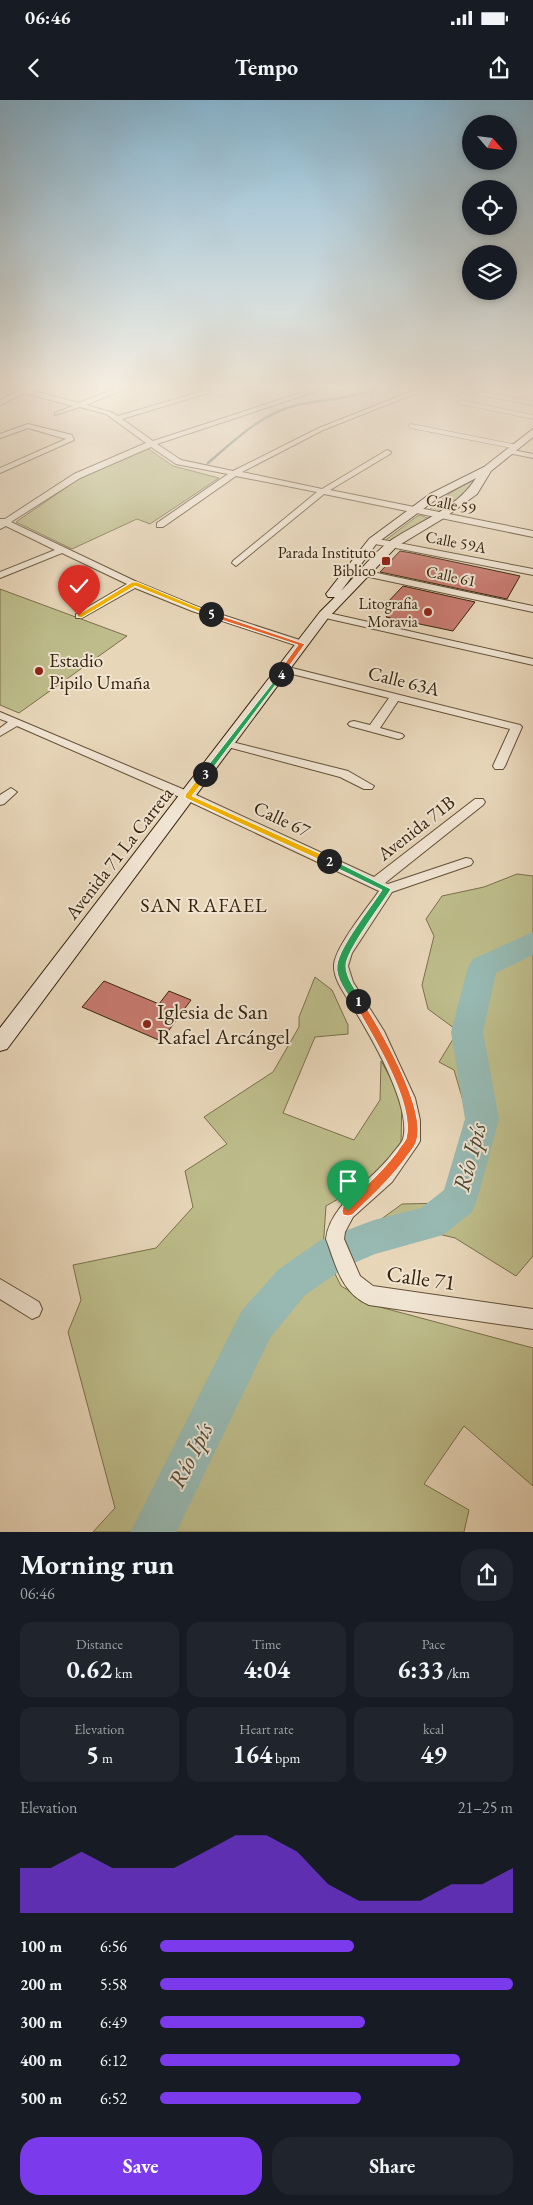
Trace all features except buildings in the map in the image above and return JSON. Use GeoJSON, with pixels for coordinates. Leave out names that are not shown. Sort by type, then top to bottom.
{"type":"FeatureCollection","features":[{"type":"Feature","properties":{"kind":"street"},"geometry":{"type":"LineString","coordinates":[[0,471],[43,452]]}},
{"type":"Feature","properties":{"kind":"street"},"geometry":{"type":"LineString","coordinates":[[2,524],[77,476],[134,452]]}},
{"type":"Feature","properties":{"kind":"street","name":"Calle 59"},"geometry":{"type":"LineString","coordinates":[[161,452],[179,462],[530,533]]}},
{"type":"Feature","properties":{"kind":"street"},"geometry":{"type":"LineString","coordinates":[[160,525],[235,473],[277,452]]}},
{"type":"Feature","properties":{"kind":"street"},"geometry":{"type":"LineString","coordinates":[[236,563],[322,492],[387,452]]}},
{"type":"Feature","properties":{"kind":"street","name":"Avenida 71 La Carreta"},"geometry":{"type":"LineString","coordinates":[[324,615],[333,592],[373,541],[442,492],[487,470],[510,452]]}},
{"type":"Feature","properties":{"kind":"street","name":"Avenida 71 La Carreta"},"geometry":{"type":"LineString","coordinates":[[0,1043],[324,615],[392,545],[440,516],[473,492],[487,470]]}},
{"type":"Feature","properties":{"kind":"street"},"geometry":{"type":"LineString","coordinates":[[2,524],[134,584],[195,609],[302,644]]}},
{"type":"Feature","properties":{"kind":"street"},"geometry":{"type":"LineString","coordinates":[[530,533],[533,525]]}},
{"type":"Feature","properties":{"kind":"street","name":"Calle 59A"},"geometry":{"type":"LineString","coordinates":[[373,541],[533,572]]}},
{"type":"Feature","properties":{"kind":"street"},"geometry":{"type":"LineString","coordinates":[[0,576],[60,551]]}},
{"type":"Feature","properties":{"kind":"street","name":"Calle 61"},"geometry":{"type":"LineString","coordinates":[[363,573],[533,609]]}},
{"type":"Feature","properties":{"kind":"street"},"geometry":{"type":"LineString","coordinates":[[79,616],[134,584]]}},
{"type":"Feature","properties":{"kind":"street"},"geometry":{"type":"LineString","coordinates":[[324,615],[533,662]]}},
{"type":"Feature","properties":{"kind":"street","name":"Calle 63A"},"geometry":{"type":"LineString","coordinates":[[284,669],[516,727],[499,766]]}},
{"type":"Feature","properties":{"kind":"street"},"geometry":{"type":"LineString","coordinates":[[373,729],[395,697]]}},
{"type":"Feature","properties":{"kind":"street","name":"Calle 67"},"geometry":{"type":"LineString","coordinates":[[0,715],[188,796],[381,886]]}},
{"type":"Feature","properties":{"kind":"street"},"geometry":{"type":"LineString","coordinates":[[0,733],[16,722]]}},
{"type":"Feature","properties":{"kind":"street"},"geometry":{"type":"LineString","coordinates":[[354,724],[398,736]]}},
{"type":"Feature","properties":{"kind":"street"},"geometry":{"type":"LineString","coordinates":[[228,744],[344,774],[368,786]]}},
{"type":"Feature","properties":{"kind":"street"},"geometry":{"type":"LineString","coordinates":[[0,801],[10,792]]}},
{"type":"Feature","properties":{"kind":"street","name":"Avenida 71B"},"geometry":{"type":"LineString","coordinates":[[334,1239],[336,1230],[348,1211],[386,1176],[411,1141],[412,1120],[407,1098],[378,1035],[346,983],[341,966],[345,952],[381,886],[479,802]]}},
{"type":"Feature","properties":{"kind":"street"},"geometry":{"type":"LineString","coordinates":[[381,886],[466,862]]}},
{"type":"Feature","properties":{"kind":"street","name":"Calle 71"},"geometry":{"type":"LineString","coordinates":[[334,1239],[353,1283],[370,1295],[533,1319]]}},
{"type":"Feature","properties":{"kind":"street"},"geometry":{"type":"LineString","coordinates":[[0,1288],[32,1309]]}},
{"type":"Feature","properties":{"kind":"shaded area"},"geometry":{"type":"Polygon","coordinates":[[[138,452],[153,452],[173,466],[219,478],[150,524],[137,519],[72,549],[16,522],[80,478],[138,452]]]}},
{"type":"Feature","properties":{"kind":"shaded area"},"geometry":{"type":"Polygon","coordinates":[[[476,480],[475,486],[441,511],[437,513],[429,510],[457,489],[476,480]]]}},
{"type":"Feature","properties":{"kind":"shaded area"},"geometry":{"type":"Polygon","coordinates":[[[420,515],[430,519],[390,544],[383,542],[416,517],[420,515]]]}},
{"type":"Feature","properties":{"kind":"shaded area","name":"Estadio Pipilo Umaña"},"geometry":{"type":"Polygon","coordinates":[[[0,589],[127,636],[19,713],[0,705],[0,589]]]}},
{"type":"Feature","properties":{"kind":"shaded area"},"geometry":{"type":"Polygon","coordinates":[[[517,874],[533,876],[533,1256],[516,1276],[455,1238],[380,1220],[402,1204],[446,1203],[480,1159],[454,1070],[439,1062],[458,1031],[428,1009],[422,985],[434,936],[426,919],[442,896],[484,887],[517,874]]]}},
{"type":"Feature","properties":{"kind":"shaded area"},"geometry":{"type":"Polygon","coordinates":[[[315,977],[332,990],[348,1025],[348,1034],[315,1037],[283,1113],[354,1140],[380,1100],[381,1061],[402,1098],[401,1143],[373,1179],[326,1206],[323,1249],[341,1286],[376,1306],[533,1348],[533,1486],[464,1426],[424,1484],[469,1510],[464,1532],[93,1532],[115,1508],[68,1332],[81,1300],[73,1265],[156,1248],[193,1207],[185,1171],[227,1144],[204,1117],[273,1072],[299,1027],[299,1017],[315,977]]]}},
{"type":"Feature","properties":{"kind":"waterway"},"geometry":{"type":"LineString","coordinates":[[208,463],[221,452]]}},
{"type":"Feature","properties":{"kind":"waterway","name":"Río Ipís"},"geometry":{"type":"LineString","coordinates":[[152,1532],[256,1324],[292,1282],[334,1253],[374,1237],[430,1223],[459,1200],[482,1119],[467,1032],[483,967],[533,942]]}},
{"type":"Feature","properties":{"kind":"place","name":"Parada Instituto Biblico"},"geometry":{"type":"Point","coordinates":[386,561]}},
{"type":"Feature","properties":{"kind":"place","name":"Litografia Moravia"},"geometry":{"type":"Point","coordinates":[428,612]}},
{"type":"Feature","properties":{"kind":"place","name":"Estadio Pipilo Umaña"},"geometry":{"type":"Point","coordinates":[39,671]}},
{"type":"Feature","properties":{"kind":"place","name":"Iglesia de San Rafael Arcángel"},"geometry":{"type":"Point","coordinates":[147,1024]}},
{"type":"Feature","properties":{"kind":"district","name":"SAN RAFAEL"},"geometry":{"type":"Point","coordinates":[204,905]}},
{"type":"Feature","properties":{"kind":"route"},"geometry":{"type":"LineString","coordinates":[[79,616],[134,584],[195,609],[302,644],[188,796],[387,889],[345,952],[341,966],[346,983],[378,1035],[407,1098],[412,1120],[411,1141],[386,1176],[348,1211]]}}]}
